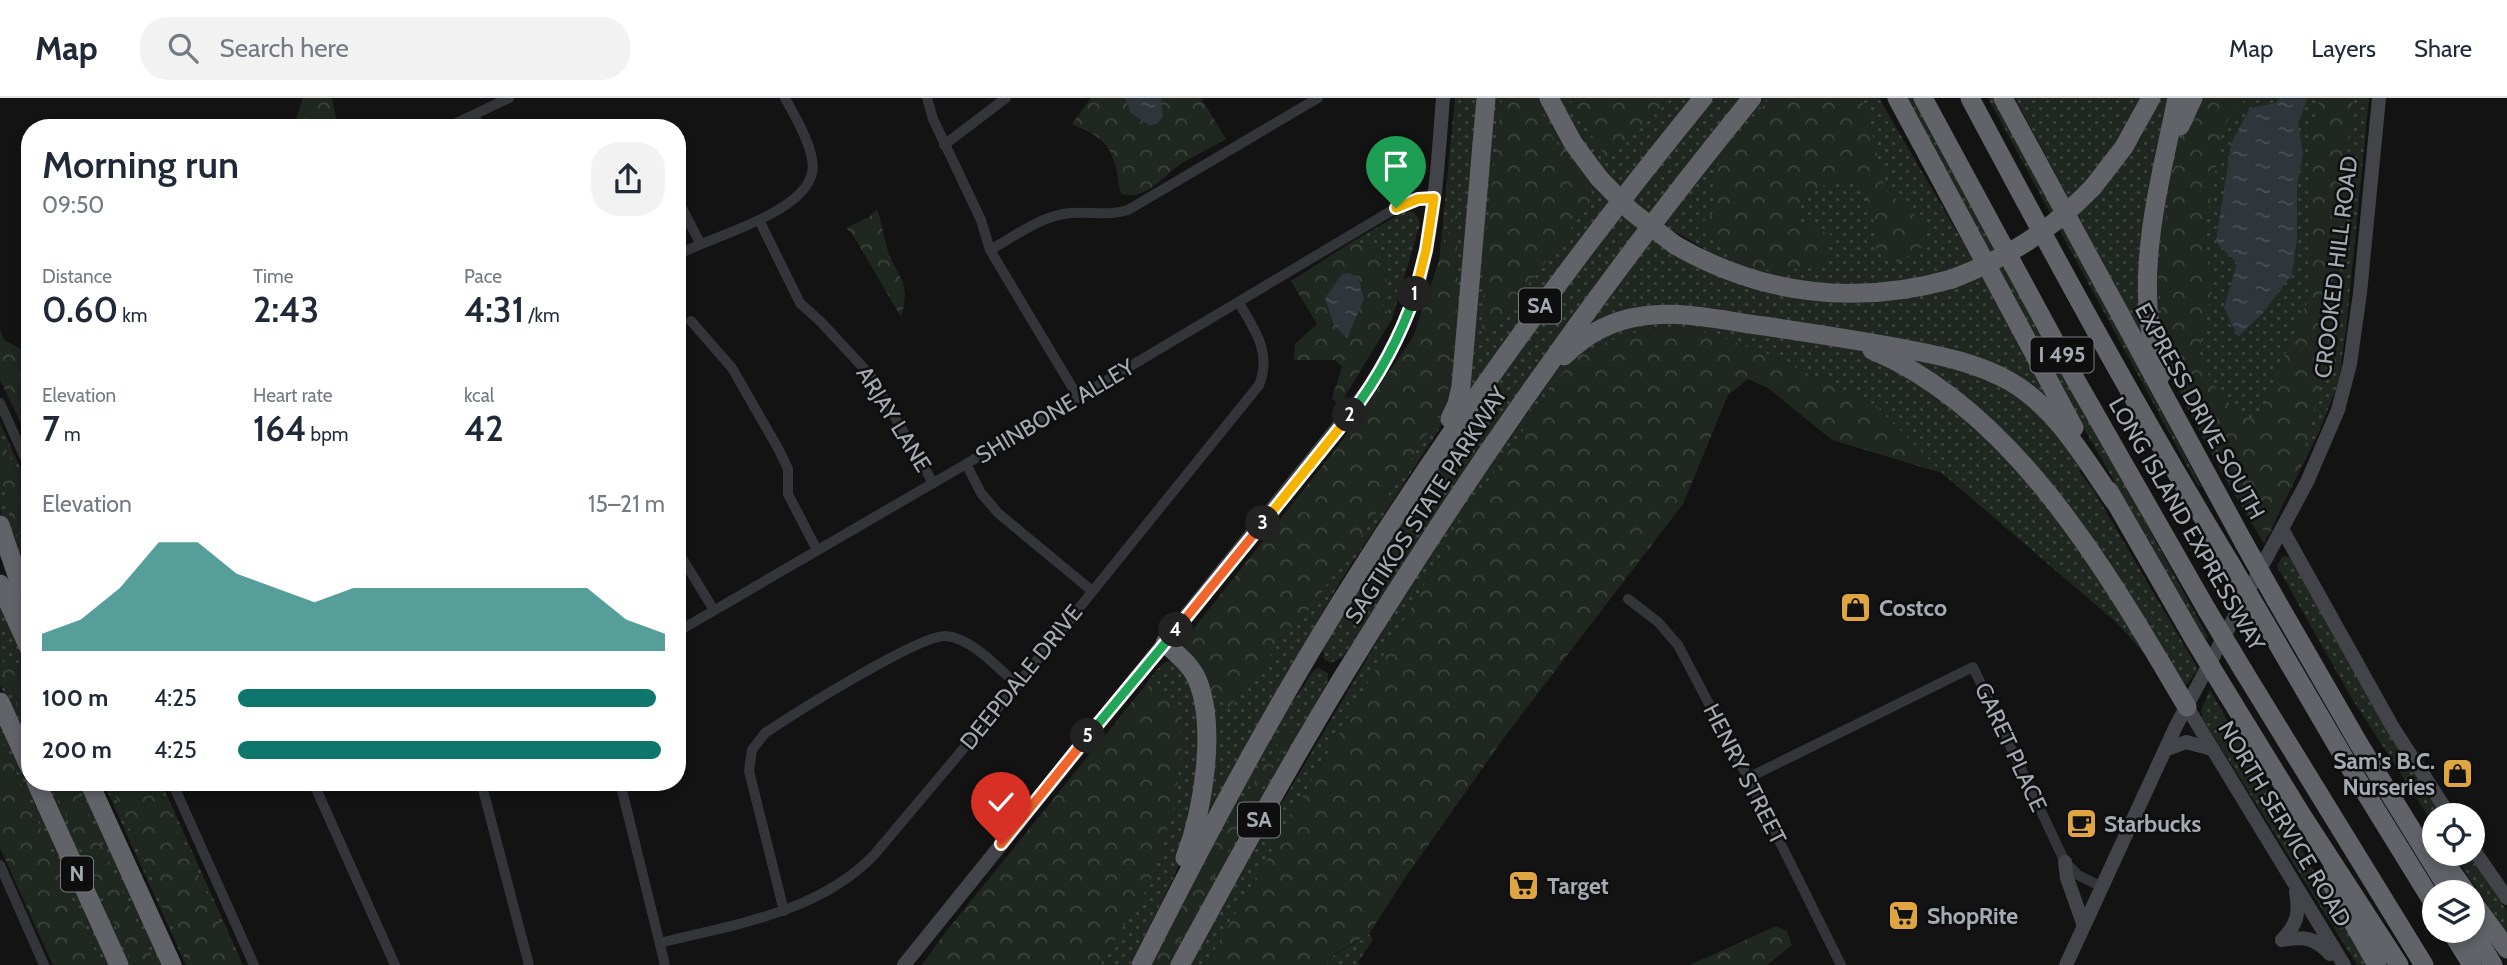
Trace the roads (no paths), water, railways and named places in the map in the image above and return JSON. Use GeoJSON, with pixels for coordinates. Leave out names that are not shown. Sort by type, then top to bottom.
{"type":"FeatureCollection","features":[{"type":"Feature","properties":{"kind":"highway"},"geometry":{"type":"LineString","coordinates":[[1390,524],[1417,468],[1454,412],[1460,395],[1486,98]]}},
{"type":"Feature","properties":{"kind":"highway"},"geometry":{"type":"LineString","coordinates":[[1549,98],[1573,142],[1599,178],[1631,211],[1675,245],[1740,276],[1807,292],[1848,295],[1890,292],[1952,279],[2000,259],[2030,241],[2066,214],[2093,187],[2124,147],[2151,98]]}},
{"type":"Feature","properties":{"kind":"highway","name":"SAGTIKOS STATE PARKWAY"},"geometry":{"type":"LineString","coordinates":[[1140,965],[1257,745],[1348,589],[1390,524],[1535,312],[1703,98]]}},
{"type":"Feature","properties":{"kind":"highway","name":"SAGTIKOS STATE PARKWAY"},"geometry":{"type":"LineString","coordinates":[[1180,965],[1343,677],[1432,535],[1529,392],[1653,223],[1752,98]]}},
{"type":"Feature","properties":{"kind":"highway"},"geometry":{"type":"LineString","coordinates":[[1897,98],[2114,501],[2277,775],[2399,965]]}},
{"type":"Feature","properties":{"kind":"highway","name":"LONG ISLAND EXPRESSWAY"},"geometry":{"type":"LineString","coordinates":[[1923,98],[2074,377],[2207,610],[2424,965]]}},
{"type":"Feature","properties":{"kind":"highway","name":"LONG ISLAND EXPRESSWAY"},"geometry":{"type":"LineString","coordinates":[[1970,98],[2176,474],[2422,885]]}},
{"type":"Feature","properties":{"kind":"highway","name":"EXPRESS DRIVE SOUTH"},"geometry":{"type":"LineString","coordinates":[[2003,98],[2194,454],[2359,744]]}},
{"type":"Feature","properties":{"kind":"highway"},"geometry":{"type":"LineString","coordinates":[[2177,98],[2146,274],[2150,331],[2165,386],[2194,454]]}},
{"type":"Feature","properties":{"kind":"highway"},"geometry":{"type":"LineString","coordinates":[[2153,225],[2176,136],[2193,98]]}},
{"type":"Feature","properties":{"kind":"highway"},"geometry":{"type":"LineString","coordinates":[[1529,392],[1583,340],[1611,324],[1630,318],[1673,315],[1832,336],[1939,355],[1984,368],[2011,382],[2036,400],[2058,422],[2114,501]]}},
{"type":"Feature","properties":{"kind":"highway"},"geometry":{"type":"LineString","coordinates":[[1832,336],[1873,351],[1915,371],[1952,395],[1988,427],[2037,482],[2084,544],[2127,608],[2187,707]]}},
{"type":"Feature","properties":{"kind":"highway"},"geometry":{"type":"LineString","coordinates":[[0,525],[21,587]]}},
{"type":"Feature","properties":{"kind":"highway"},"geometry":{"type":"LineString","coordinates":[[0,584],[21,630]]}},
{"type":"Feature","properties":{"kind":"highway"},"geometry":{"type":"LineString","coordinates":[[1140,965],[1152,927],[1180,871],[1192,838],[1201,805],[1205,768],[1204,715],[1200,689],[1188,665],[1165,643]]}},
{"type":"Feature","properties":{"kind":"highway"},"geometry":{"type":"LineString","coordinates":[[0,702],[21,748]]}},
{"type":"Feature","properties":{"kind":"highway"},"geometry":{"type":"LineString","coordinates":[[2359,744],[2422,827]]}},
{"type":"Feature","properties":{"kind":"highway"},"geometry":{"type":"LineString","coordinates":[[2359,744],[2442,880]]}},
{"type":"Feature","properties":{"kind":"highway"},"geometry":{"type":"LineString","coordinates":[[2277,775],[2316,857],[2377,965]]}},
{"type":"Feature","properties":{"kind":"highway","name":"N"},"geometry":{"type":"LineString","coordinates":[[40,791],[119,965]]}},
{"type":"Feature","properties":{"kind":"highway","name":"N"},"geometry":{"type":"LineString","coordinates":[[93,791],[172,965]]}},
{"type":"Feature","properties":{"kind":"highway"},"geometry":{"type":"LineString","coordinates":[[2485,919],[2507,949]]}},
{"type":"Feature","properties":{"kind":"highway"},"geometry":{"type":"LineString","coordinates":[[2458,943],[2472,965]]}},
{"type":"Feature","properties":{"kind":"highway"},"geometry":{"type":"LineString","coordinates":[[2480,943],[2493,965]]}},
{"type":"Feature","properties":{"kind":"main road"},"geometry":{"type":"LineString","coordinates":[[904,965],[1348,418],[1375,379],[1400,332],[1417,287],[1426,250],[1434,198],[1443,98]]}},
{"type":"Feature","properties":{"kind":"main road","name":"CROOKED HILL ROAD"},"geometry":{"type":"LineString","coordinates":[[2066,965],[2165,750],[2282,529],[2329,433],[2350,364],[2360,293],[2378,98]]}},
{"type":"Feature","properties":{"kind":"main road","name":"EXPRESS DRIVE SOUTH"},"geometry":{"type":"LineString","coordinates":[[2282,529],[2387,717],[2441,803]]}},
{"type":"Feature","properties":{"kind":"main road","name":"NORTH SERVICE ROAD"},"geometry":{"type":"LineString","coordinates":[[2187,707],[2342,965]]}},
{"type":"Feature","properties":{"kind":"main road"},"geometry":{"type":"LineString","coordinates":[[2165,750],[2186,742],[2212,749]]}},
{"type":"Feature","properties":{"kind":"main road"},"geometry":{"type":"LineString","coordinates":[[2065,862],[2067,878],[2084,926]]}},
{"type":"Feature","properties":{"kind":"main road"},"geometry":{"type":"LineString","coordinates":[[2485,866],[2507,898]]}},
{"type":"Feature","properties":{"kind":"main road"},"geometry":{"type":"LineString","coordinates":[[2294,884],[2298,917],[2293,928],[2282,940],[2303,937],[2315,940],[2342,965]]}},
{"type":"Feature","properties":{"kind":"street"},"geometry":{"type":"LineString","coordinates":[[465,119],[509,98]]}},
{"type":"Feature","properties":{"kind":"street"},"geometry":{"type":"LineString","coordinates":[[686,250],[759,220],[791,203],[805,190],[813,172],[809,152],[800,125],[785,98]]}},
{"type":"Feature","properties":{"kind":"street"},"geometry":{"type":"LineString","coordinates":[[927,98],[944,145],[981,220],[990,250],[1078,397]]}},
{"type":"Feature","properties":{"kind":"street"},"geometry":{"type":"LineString","coordinates":[[944,145],[1006,98]]}},
{"type":"Feature","properties":{"kind":"street"},"geometry":{"type":"LineString","coordinates":[[990,250],[1041,222],[1062,215],[1111,215],[1128,210],[1318,98]]}},
{"type":"Feature","properties":{"kind":"street"},"geometry":{"type":"LineString","coordinates":[[474,115],[476,119]]}},
{"type":"Feature","properties":{"kind":"street","name":"SHINBONE ALLEY"},"geometry":{"type":"LineString","coordinates":[[686,627],[1406,203],[1434,198]]}},
{"type":"Feature","properties":{"kind":"street"},"geometry":{"type":"LineString","coordinates":[[686,216],[700,243]]}},
{"type":"Feature","properties":{"kind":"street","name":"ARJAY LANE"},"geometry":{"type":"LineString","coordinates":[[759,220],[800,303],[871,376],[933,483]]}},
{"type":"Feature","properties":{"kind":"street","name":"DEEPDALE DRIVE"},"geometry":{"type":"LineString","coordinates":[[660,943],[784,911],[840,885],[859,870],[1017,685],[1259,385],[1264,373],[1263,348],[1239,303]]}},
{"type":"Feature","properties":{"kind":"street"},"geometry":{"type":"LineString","coordinates":[[691,321],[732,368],[779,450],[788,469],[788,494],[817,550]]}},
{"type":"Feature","properties":{"kind":"street"},"geometry":{"type":"LineString","coordinates":[[0,403],[21,449]]}},
{"type":"Feature","properties":{"kind":"street"},"geometry":{"type":"LineString","coordinates":[[965,464],[981,493],[998,513],[1091,590]]}},
{"type":"Feature","properties":{"kind":"street"},"geometry":{"type":"LineString","coordinates":[[686,565],[714,611]]}},
{"type":"Feature","properties":{"kind":"street","name":"HENRY STREET"},"geometry":{"type":"LineString","coordinates":[[1628,599],[1658,622],[1678,645],[1841,965]]}},
{"type":"Feature","properties":{"kind":"street"},"geometry":{"type":"LineString","coordinates":[[784,911],[749,771],[752,750],[765,733],[834,690],[925,640],[945,636],[981,653],[1017,685]]}},
{"type":"Feature","properties":{"kind":"street","name":"GARET PLACE"},"geometry":{"type":"LineString","coordinates":[[1748,778],[1973,667],[2065,862],[2078,875],[2102,887]]}},
{"type":"Feature","properties":{"kind":"street"},"geometry":{"type":"LineString","coordinates":[[176,791],[254,965]]}},
{"type":"Feature","properties":{"kind":"street"},"geometry":{"type":"LineString","coordinates":[[317,791],[395,965]]}},
{"type":"Feature","properties":{"kind":"street"},"geometry":{"type":"LineString","coordinates":[[483,791],[529,965]]}},
{"type":"Feature","properties":{"kind":"street"},"geometry":{"type":"LineString","coordinates":[[622,791],[665,965]]}},
{"type":"Feature","properties":{"kind":"street"},"geometry":{"type":"LineString","coordinates":[[0,866],[44,965]]}},
{"type":"Feature","properties":{"kind":"water"},"geometry":{"type":"Polygon","coordinates":[[[1125,98],[1161,98],[1163,117],[1157,124],[1149,125],[1131,113],[1125,98]]]}},
{"type":"Feature","properties":{"kind":"water"},"geometry":{"type":"Polygon","coordinates":[[[2280,98],[2307,99],[2298,124],[2303,153],[2297,186],[2297,239],[2292,274],[2263,313],[2238,337],[2224,308],[2237,263],[2216,242],[2231,144],[2250,108],[2275,103],[2280,98]]]}},
{"type":"Feature","properties":{"kind":"water"},"geometry":{"type":"Polygon","coordinates":[[[1349,273],[1359,279],[1364,299],[1347,338],[1334,325],[1325,298],[1342,274],[1349,273]]]}},
{"type":"Feature","properties":{"kind":"place","name":"Costco"},"geometry":{"type":"Point","coordinates":[1856,608]}},
{"type":"Feature","properties":{"kind":"place","name":"Sam's B.C. Nurseries"},"geometry":{"type":"Point","coordinates":[2458,774]}},
{"type":"Feature","properties":{"kind":"place","name":"Starbucks"},"geometry":{"type":"Point","coordinates":[2081,824]}},
{"type":"Feature","properties":{"kind":"place","name":"Target"},"geometry":{"type":"Point","coordinates":[1524,886]}},
{"type":"Feature","properties":{"kind":"place","name":"ShopRite"},"geometry":{"type":"Point","coordinates":[1904,916]}}]}
